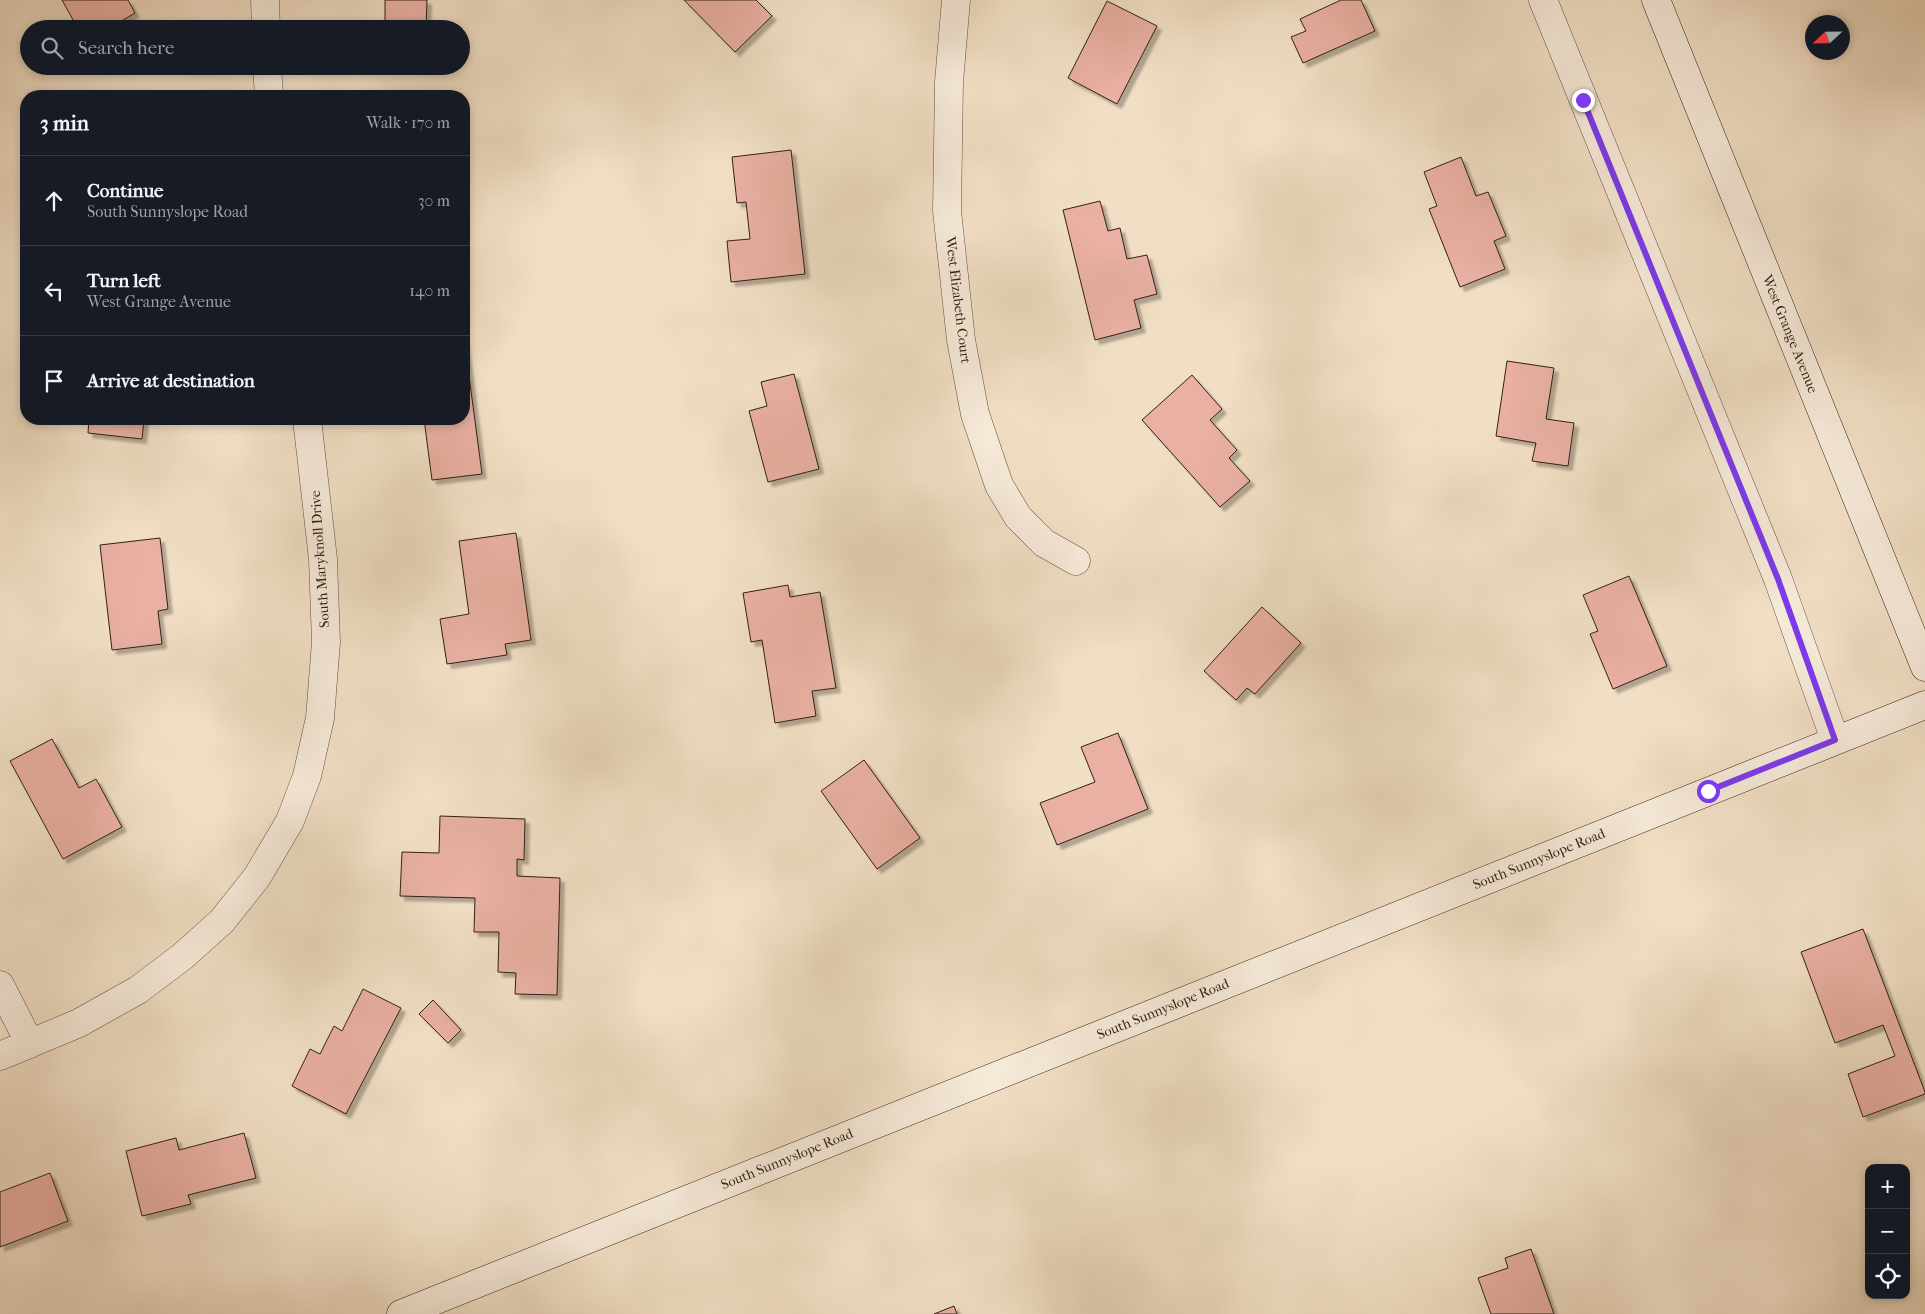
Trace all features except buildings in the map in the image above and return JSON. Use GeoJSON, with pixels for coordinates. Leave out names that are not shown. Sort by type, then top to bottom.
{"type":"FeatureCollection","features":[{"type":"Feature","properties":{"kind":"street"},"geometry":{"type":"LineString","coordinates":[[265,0],[266,20]]}},
{"type":"Feature","properties":{"kind":"street","name":"West Elizabeth Court"},"geometry":{"type":"LineString","coordinates":[[956,0],[949,82],[947,211],[961,340],[975,414],[999,485],[1018,517],[1044,543],[1076,561]]}},
{"type":"Feature","properties":{"kind":"street"},"geometry":{"type":"LineString","coordinates":[[1543,0],[1778,579],[1835,740]]}},
{"type":"Feature","properties":{"kind":"street","name":"West Grange Avenue"},"geometry":{"type":"LineString","coordinates":[[1656,0],[1925,667]]}},
{"type":"Feature","properties":{"kind":"street"},"geometry":{"type":"LineString","coordinates":[[268,75],[269,90]]}},
{"type":"Feature","properties":{"kind":"street","name":"South Maryknoll Drive"},"geometry":{"type":"LineString","coordinates":[[0,1056],[79,1023],[129,994],[183,956],[222,921],[257,878],[290,821],[307,776],[320,718],[326,642],[323,559],[308,425]]}},
{"type":"Feature","properties":{"kind":"street","name":"South Sunnyslope Road"},"geometry":{"type":"LineString","coordinates":[[401,1314],[1925,705]]}},
{"type":"Feature","properties":{"kind":"street"},"geometry":{"type":"LineString","coordinates":[[0,985],[30,1044]]}},
{"type":"Feature","properties":{"kind":"route"},"geometry":{"type":"LineString","coordinates":[[1583,100],[1778,579],[1835,740],[1708,791]]}}]}
